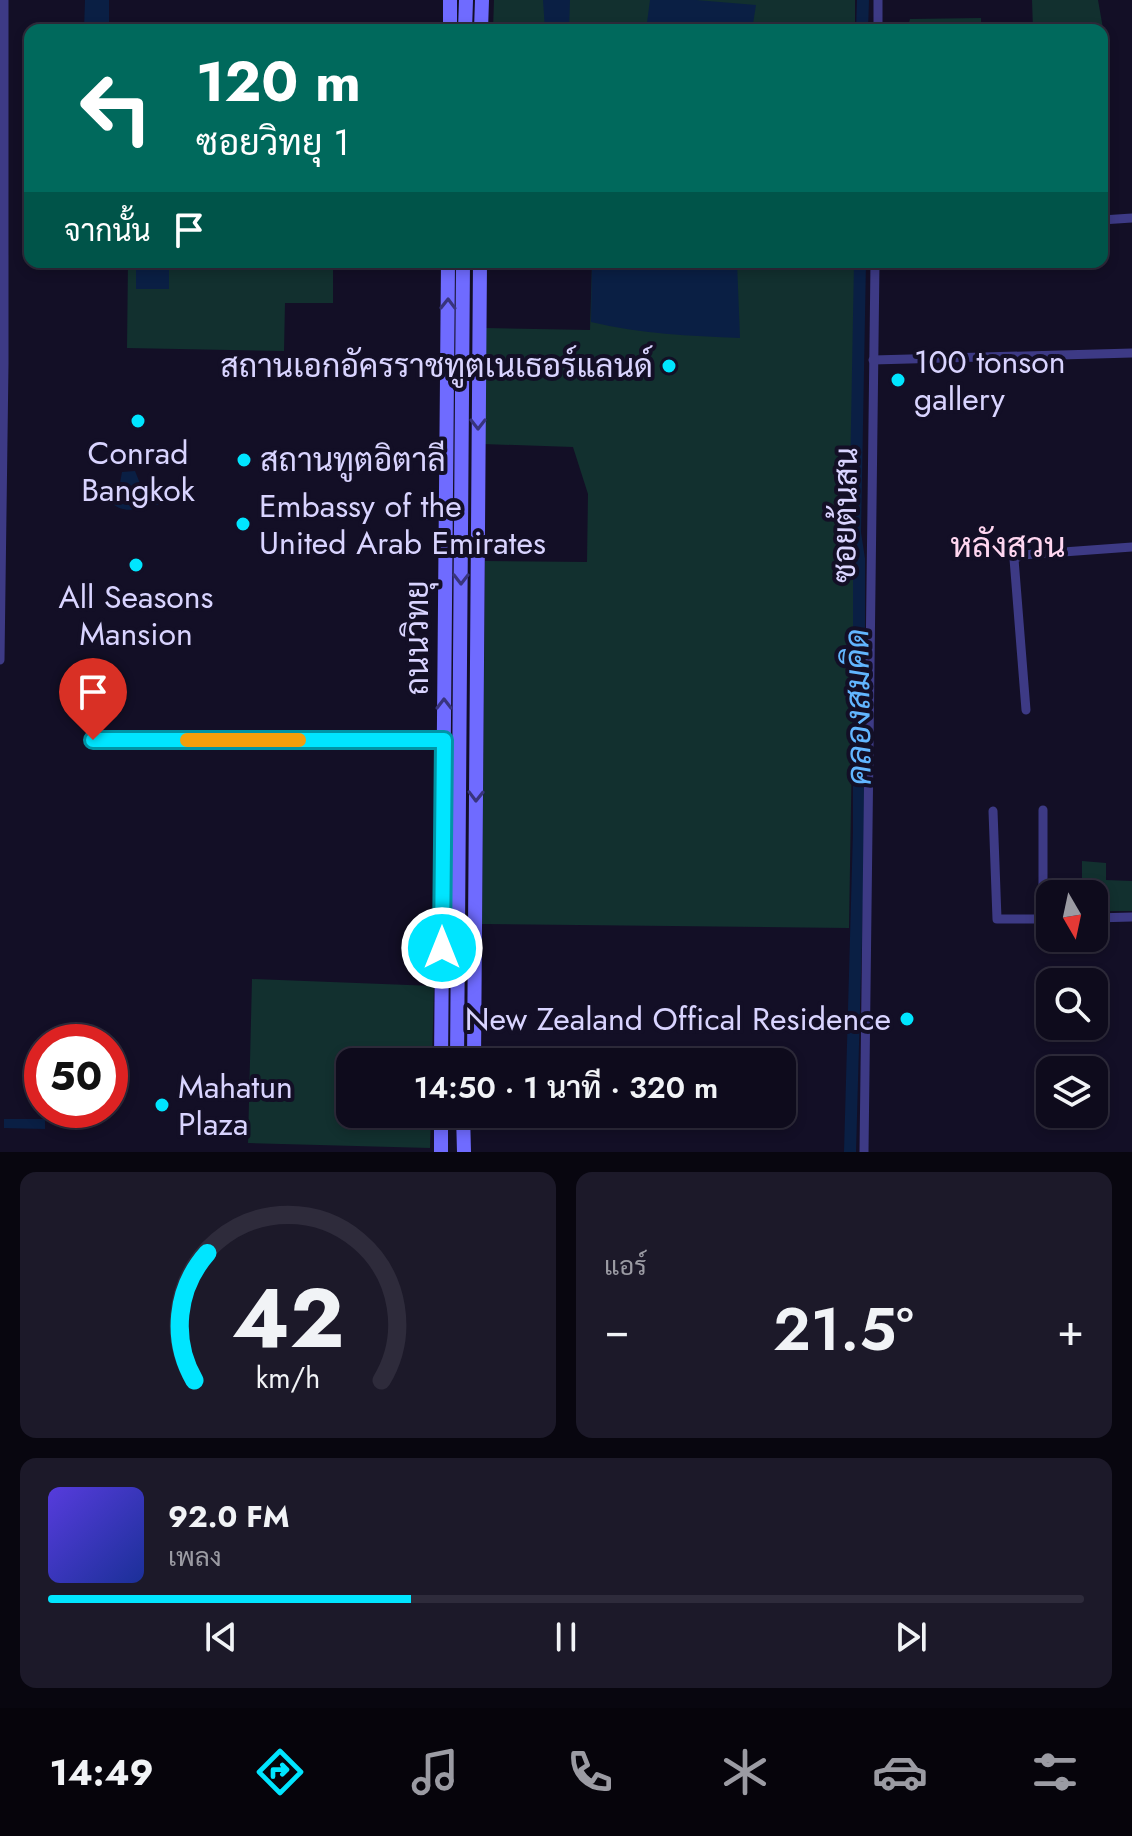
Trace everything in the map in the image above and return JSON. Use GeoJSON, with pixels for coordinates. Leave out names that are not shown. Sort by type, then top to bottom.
{"type":"FeatureCollection","features":[{"type":"Feature","properties":{"kind":"main road"},"geometry":{"type":"LineString","coordinates":[[450,0],[450,24]]}},
{"type":"Feature","properties":{"kind":"main road"},"geometry":{"type":"LineString","coordinates":[[465,24],[466,0]]}},
{"type":"Feature","properties":{"kind":"main road"},"geometry":{"type":"LineString","coordinates":[[479,24],[482,0]]}},
{"type":"Feature","properties":{"kind":"main road","name":"ถนนวิทยุ"},"geometry":{"type":"LineString","coordinates":[[441,1048],[448,268]]}},
{"type":"Feature","properties":{"kind":"main road","name":"ถนนวิทยุ"},"geometry":{"type":"LineString","coordinates":[[457,1048],[463,268]]}},
{"type":"Feature","properties":{"kind":"main road","name":"ถนนวิทยุ"},"geometry":{"type":"LineString","coordinates":[[474,1048],[480,268]]}},
{"type":"Feature","properties":{"kind":"main road"},"geometry":{"type":"LineString","coordinates":[[447,393],[462,393]]}},
{"type":"Feature","properties":{"kind":"main road"},"geometry":{"type":"LineString","coordinates":[[441,1128],[441,1152]]}},
{"type":"Feature","properties":{"kind":"main road"},"geometry":{"type":"LineString","coordinates":[[464,1128],[464,1152]]}},
{"type":"Feature","properties":{"kind":"street"},"geometry":{"type":"LineString","coordinates":[[0,660],[4,0]]}},
{"type":"Feature","properties":{"kind":"street"},"geometry":{"type":"LineString","coordinates":[[878,0],[878,24]]}},
{"type":"Feature","properties":{"kind":"street"},"geometry":{"type":"LineString","coordinates":[[1108,220],[1132,218]]}},
{"type":"Feature","properties":{"kind":"street","name":"ซอยต้นสน"},"geometry":{"type":"LineString","coordinates":[[864,1152],[875,268]]}},
{"type":"Feature","properties":{"kind":"street"},"geometry":{"type":"LineString","coordinates":[[873,360],[1132,353]]}},
{"type":"Feature","properties":{"kind":"street"},"geometry":{"type":"LineString","coordinates":[[1026,710],[1014,559],[1022,555],[1132,547]]}},
{"type":"Feature","properties":{"kind":"street"},"geometry":{"type":"LineString","coordinates":[[93,740],[444,740]]}},
{"type":"Feature","properties":{"kind":"street"},"geometry":{"type":"LineString","coordinates":[[1043,810],[1046,880]]}},
{"type":"Feature","properties":{"kind":"street"},"geometry":{"type":"LineString","coordinates":[[993,811],[997,919],[1036,919]]}},
{"type":"Feature","properties":{"kind":"street"},"geometry":{"type":"LineString","coordinates":[[1108,918],[1132,917]]}},
{"type":"Feature","properties":{"kind":"green space"},"geometry":{"type":"Polygon","coordinates":[[[494,0],[855,0],[855,24],[493,24],[494,0]]]}},
{"type":"Feature","properties":{"kind":"green space"},"geometry":{"type":"Polygon","coordinates":[[[1032,0],[1098,0],[1102,24],[1033,24],[1032,0]]]}},
{"type":"Feature","properties":{"kind":"green space"},"geometry":{"type":"Polygon","coordinates":[[[981,18],[981,24],[909,24],[910,19],[981,18]]]}},
{"type":"Feature","properties":{"kind":"green space"},"geometry":{"type":"Polygon","coordinates":[[[128,268],[333,268],[333,303],[285,303],[284,351],[127,348],[128,268]]]}},
{"type":"Feature","properties":{"kind":"green space"},"geometry":{"type":"Polygon","coordinates":[[[592,268],[854,268],[855,563],[849,928],[482,924],[485,561],[587,562],[588,494],[573,447],[483,444],[485,328],[590,330],[592,268]]]}},
{"type":"Feature","properties":{"kind":"green space"},"geometry":{"type":"Polygon","coordinates":[[[1082,861],[1106,863],[1106,880],[1082,880],[1082,861]]]}},
{"type":"Feature","properties":{"kind":"green space"},"geometry":{"type":"Polygon","coordinates":[[[1108,880],[1132,881],[1132,911],[1108,911],[1108,880]]]}},
{"type":"Feature","properties":{"kind":"green space"},"geometry":{"type":"Polygon","coordinates":[[[252,979],[434,986],[432,1048],[336,1048],[336,1128],[431,1128],[430,1148],[248,1143],[252,979]]]}},
{"type":"Feature","properties":{"kind":"water"},"geometry":{"type":"Polygon","coordinates":[[[85,0],[109,0],[109,24],[84,24],[85,0]]]}},
{"type":"Feature","properties":{"kind":"water"},"geometry":{"type":"Polygon","coordinates":[[[543,0],[570,0],[569,24],[545,24],[543,0]]]}},
{"type":"Feature","properties":{"kind":"water"},"geometry":{"type":"Polygon","coordinates":[[[650,0],[756,5],[753,24],[647,24],[650,0]]]}},
{"type":"Feature","properties":{"kind":"water"},"geometry":{"type":"Polygon","coordinates":[[[136,268],[169,268],[169,289],[136,289],[136,268]]]}},
{"type":"Feature","properties":{"kind":"water"},"geometry":{"type":"Polygon","coordinates":[[[592,268],[737,268],[740,338],[646,332],[591,322],[592,268]]]}},
{"type":"Feature","properties":{"kind":"water"},"geometry":{"type":"Polygon","coordinates":[[[135,471],[141,486],[159,483],[171,486],[170,500],[157,505],[148,502],[129,510],[114,505],[104,487],[111,482],[114,490],[119,489],[122,472],[135,471]]]}},
{"type":"Feature","properties":{"kind":"water"},"geometry":{"type":"Polygon","coordinates":[[[4,1119],[24,1119],[24,1128],[45,1129],[4,1128],[4,1119]]]}},
{"type":"Feature","properties":{"kind":"waterway","name":"คลองสมคิด"},"geometry":{"type":"LineString","coordinates":[[862,24],[863,0]]}},
{"type":"Feature","properties":{"kind":"waterway","name":"คลองสมคิด"},"geometry":{"type":"LineString","coordinates":[[850,1152],[859,831],[859,559],[855,533],[860,268]]}},
{"type":"Feature","properties":{"kind":"slow traffic"},"geometry":{"type":"LineString","coordinates":[[187,740],[299,740]]}},
{"type":"Feature","properties":{"kind":"place","name":"สถานเอกอัครราชทูตเนเธอร์แลนด์"},"geometry":{"type":"Point","coordinates":[669,366]}},
{"type":"Feature","properties":{"kind":"place","name":"100 tonson gallery"},"geometry":{"type":"Point","coordinates":[898,380]}},
{"type":"Feature","properties":{"kind":"place","name":"Conrad Bangkok"},"geometry":{"type":"Point","coordinates":[138,421]}},
{"type":"Feature","properties":{"kind":"place","name":"สถานทูตอิตาลี"},"geometry":{"type":"Point","coordinates":[244,460]}},
{"type":"Feature","properties":{"kind":"place","name":"Embassy of the United Arab Emirates"},"geometry":{"type":"Point","coordinates":[243,524]}},
{"type":"Feature","properties":{"kind":"place","name":"All Seasons Mansion"},"geometry":{"type":"Point","coordinates":[136,565]}},
{"type":"Feature","properties":{"kind":"place","name":"New Zealand Offical Residence"},"geometry":{"type":"Point","coordinates":[907,1019]}},
{"type":"Feature","properties":{"kind":"place","name":"Mahatun Plaza"},"geometry":{"type":"Point","coordinates":[162,1105]}},
{"type":"Feature","properties":{"kind":"district","name":"หลังสวน"},"geometry":{"type":"Point","coordinates":[1008,545]}},
{"type":"Feature","properties":{"kind":"route"},"geometry":{"type":"LineString","coordinates":[[93,740],[444,740],[442,948]]}}]}
